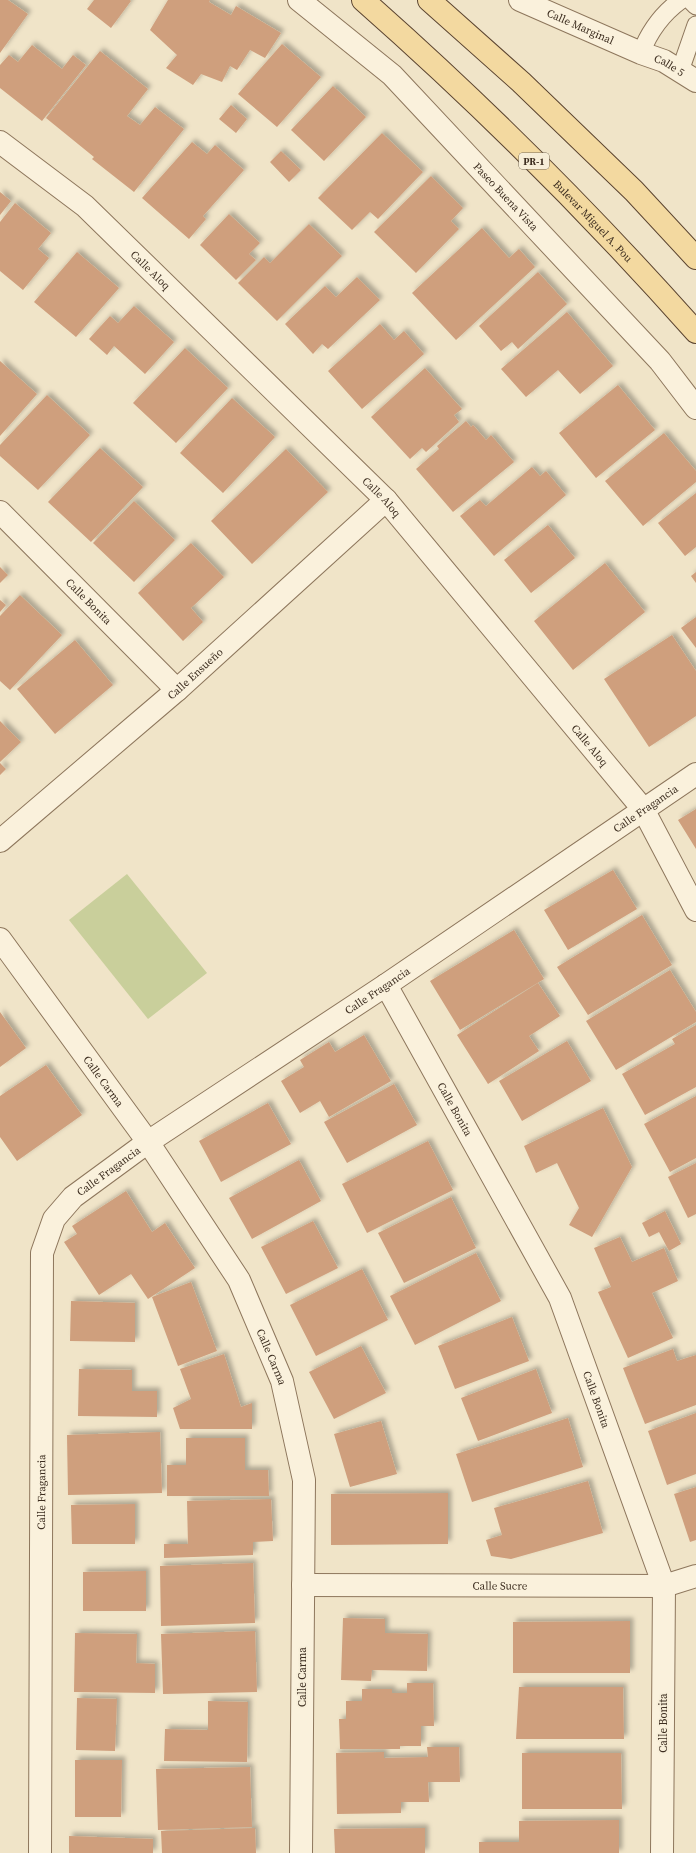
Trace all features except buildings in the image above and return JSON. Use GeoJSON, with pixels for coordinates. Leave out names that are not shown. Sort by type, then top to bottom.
{"type":"FeatureCollection","features":[{"type":"Feature","properties":{"kind":"main road","name":"Bulevar Miguel A. Pou"},"geometry":{"type":"LineString","coordinates":[[363,0],[418,48],[596,222],[696,332]]}},
{"type":"Feature","properties":{"kind":"main road"},"geometry":{"type":"LineString","coordinates":[[429,0],[521,82],[634,191],[696,258]]}},
{"type":"Feature","properties":{"kind":"street","name":"Paseo Buena Vista"},"geometry":{"type":"LineString","coordinates":[[299,0],[392,75],[660,361],[696,408]]}},
{"type":"Feature","properties":{"kind":"street","name":"Calle Marginal"},"geometry":{"type":"LineString","coordinates":[[520,0],[641,53]]}},
{"type":"Feature","properties":{"kind":"street","name":"Calle 5"},"geometry":{"type":"LineString","coordinates":[[641,53],[664,61],[688,76]]}},
{"type":"Feature","properties":{"kind":"street","name":"Calle Aloq"},"geometry":{"type":"LineString","coordinates":[[0,142],[85,206],[386,500],[643,809],[696,910]]}},
{"type":"Feature","properties":{"kind":"street","name":"Calle Ensueño"},"geometry":{"type":"LineString","coordinates":[[0,841],[177,690],[386,500]]}},
{"type":"Feature","properties":{"kind":"street","name":"Calle Bonita"},"geometry":{"type":"LineString","coordinates":[[0,512],[177,690]]}},
{"type":"Feature","properties":{"kind":"street","name":"Calle Fragancia"},"geometry":{"type":"LineString","coordinates":[[40,1853],[42,1253],[54,1219],[73,1197],[148,1142],[386,985],[696,774]]}},
{"type":"Feature","properties":{"kind":"street","name":"Calle Carma"},"geometry":{"type":"LineString","coordinates":[[0,939],[148,1142],[239,1280],[282,1381],[304,1480],[301,1853]]}},
{"type":"Feature","properties":{"kind":"street","name":"Calle Bonita"},"geometry":{"type":"LineString","coordinates":[[386,985],[560,1298],[664,1586],[662,1853]]}},
{"type":"Feature","properties":{"kind":"street","name":"Calle Sucre"},"geometry":{"type":"LineString","coordinates":[[303,1585],[664,1586],[696,1576]]}},
{"type":"Feature","properties":{"kind":"lane"},"geometry":{"type":"LineString","coordinates":[[641,53],[648,36],[671,7],[681,0]]}},
{"type":"Feature","properties":{"kind":"lane"},"geometry":{"type":"LineString","coordinates":[[690,0],[696,6]]}},
{"type":"Feature","properties":{"kind":"lane"},"geometry":{"type":"LineString","coordinates":[[688,76],[696,25]]}},
{"type":"Feature","properties":{"kind":"green space"},"geometry":{"type":"Polygon","coordinates":[[[127,874],[207,973],[148,1019],[69,920],[127,874]]]}}]}
